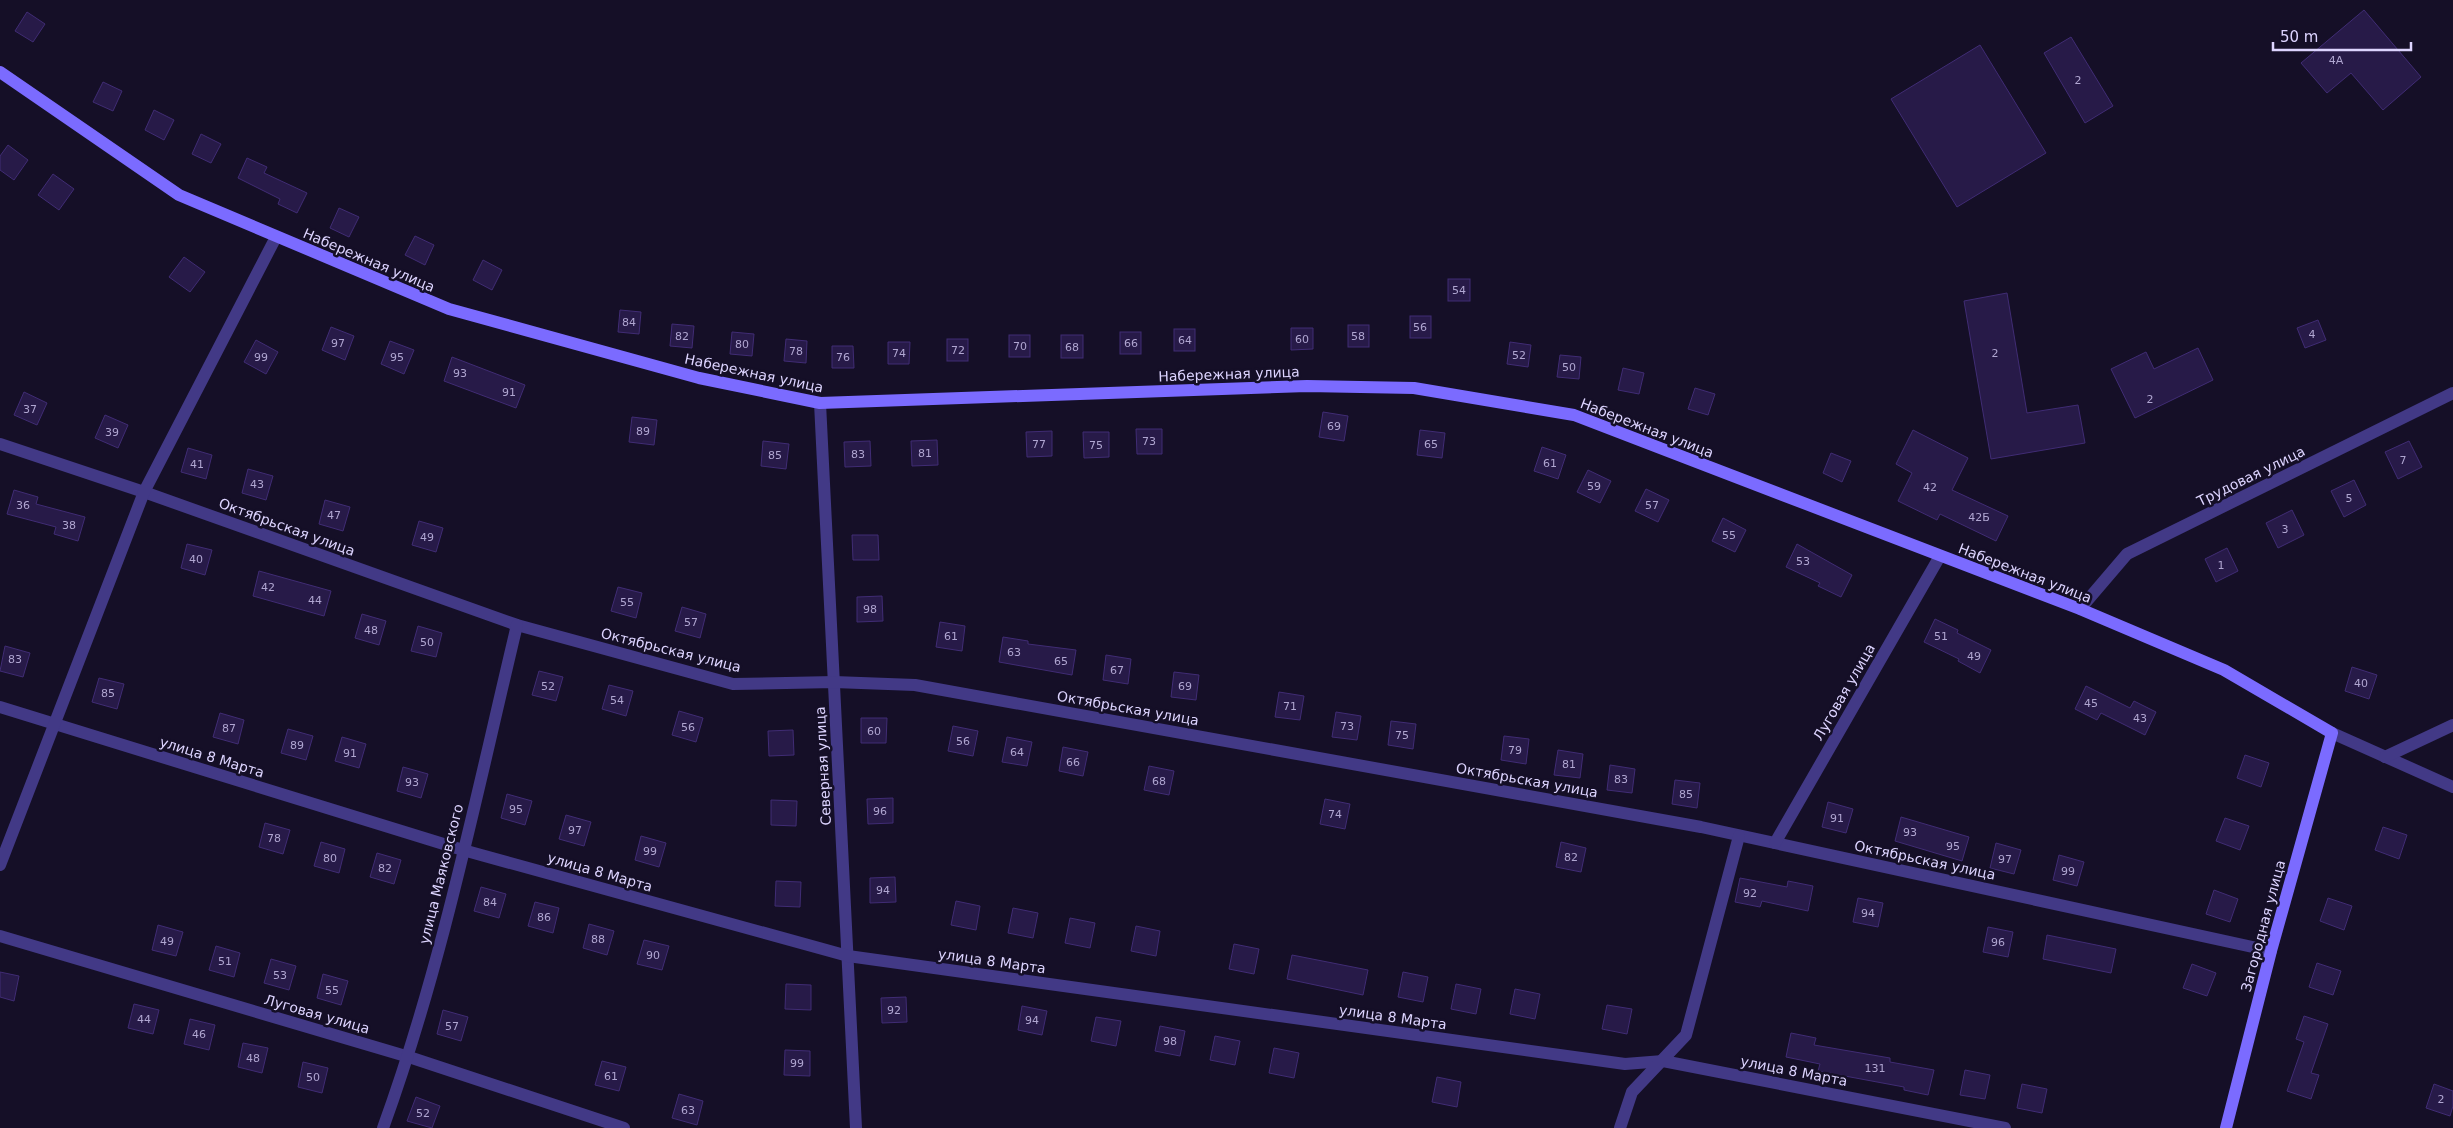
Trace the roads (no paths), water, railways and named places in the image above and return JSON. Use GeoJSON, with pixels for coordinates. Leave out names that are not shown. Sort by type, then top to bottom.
{"type":"FeatureCollection","features":[{"type":"Feature","properties":{"kind":"street","name":"Набережная улица"},"geometry":{"type":"LineString","coordinates":[[0,72],[179,195],[449,310],[699,378],[820,403],[1307,386],[1414,388],[1574,415],[2080,609],[2224,670],[2332,733],[2453,787]]}},
{"type":"Feature","properties":{"kind":"street"},"geometry":{"type":"LineString","coordinates":[[0,865],[144,492],[276,237]]}},
{"type":"Feature","properties":{"kind":"street","name":"Трудовая улица"},"geometry":{"type":"LineString","coordinates":[[2080,609],[2127,554],[2453,393]]}},
{"type":"Feature","properties":{"kind":"street","name":"Северная улица"},"geometry":{"type":"LineString","coordinates":[[820,403],[856,1128]]}},
{"type":"Feature","properties":{"kind":"street","name":"Октябрьская улица"},"geometry":{"type":"LineString","coordinates":[[0,444],[144,492],[517,625],[733,684],[834,682],[915,685],[1691,825],[2271,951]]}},
{"type":"Feature","properties":{"kind":"street","name":"Луговая улица"},"geometry":{"type":"LineString","coordinates":[[1775,843],[1940,556]]}},
{"type":"Feature","properties":{"kind":"street","name":"улица Маяковского"},"geometry":{"type":"LineString","coordinates":[[383,1128],[409,1057],[463,850],[517,625]]}},
{"type":"Feature","properties":{"kind":"street","name":"улица 8 Марта"},"geometry":{"type":"LineString","coordinates":[[0,707],[463,850],[848,956],[1625,1064],[1663,1061],[2005,1128]]}},
{"type":"Feature","properties":{"kind":"street"},"geometry":{"type":"LineString","coordinates":[[2385,757],[2453,725]]}},
{"type":"Feature","properties":{"kind":"street","name":"Загородная улица"},"geometry":{"type":"LineString","coordinates":[[2226,1128],[2271,951],[2332,733]]}},
{"type":"Feature","properties":{"kind":"street"},"geometry":{"type":"LineString","coordinates":[[1620,1128],[1632,1092],[1686,1035],[1739,836]]}},
{"type":"Feature","properties":{"kind":"street","name":"Луговая улица"},"geometry":{"type":"LineString","coordinates":[[0,936],[409,1057],[624,1128]]}}]}
